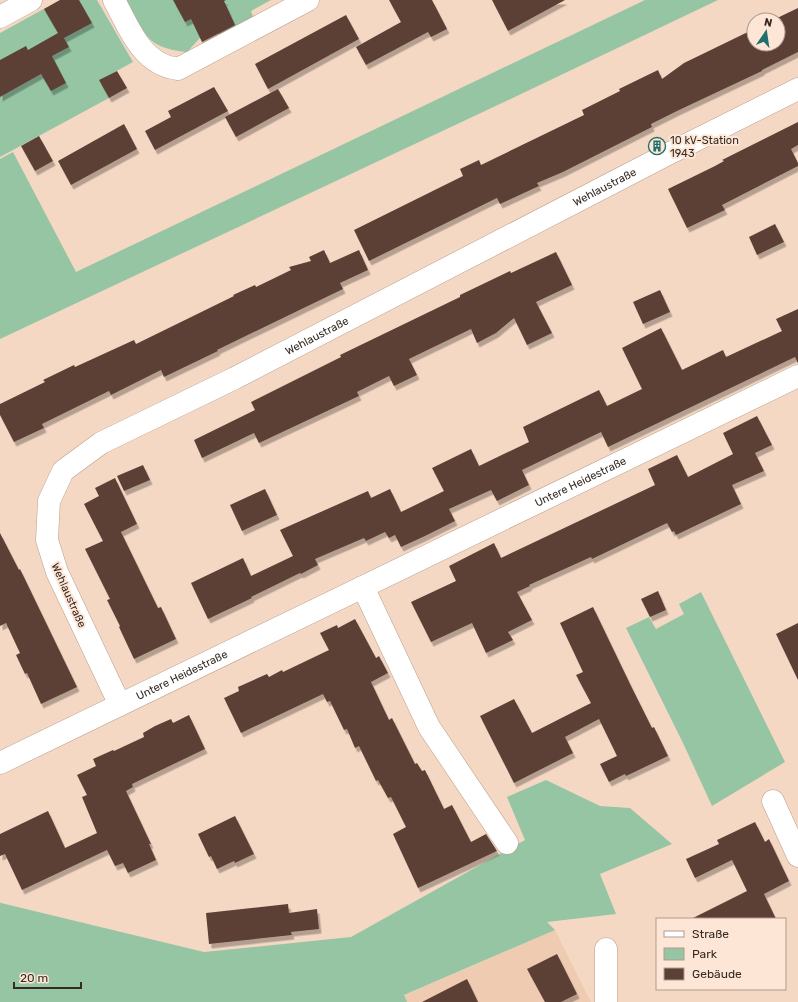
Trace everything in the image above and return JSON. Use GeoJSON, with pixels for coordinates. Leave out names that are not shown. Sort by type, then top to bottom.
{"type":"FeatureCollection","features":[{"type":"Feature","properties":{"kind":"street"},"geometry":{"type":"LineString","coordinates":[[0,17],[31,0]]}},
{"type":"Feature","properties":{"kind":"street"},"geometry":{"type":"LineString","coordinates":[[114,0],[140,48],[158,63],[169,68],[178,69],[308,0]]}},
{"type":"Feature","properties":{"kind":"street","name":"Wehlaustraße"},"geometry":{"type":"LineString","coordinates":[[120,704],[57,572],[47,540],[49,501],[63,471],[101,443],[235,378],[798,89]]}},
{"type":"Feature","properties":{"kind":"street","name":"Untere Heidestraße"},"geometry":{"type":"LineString","coordinates":[[0,762],[798,376]]}},
{"type":"Feature","properties":{"kind":"street"},"geometry":{"type":"LineString","coordinates":[[362,587],[428,727],[507,843]]}},
{"type":"Feature","properties":{"kind":"street"},"geometry":{"type":"LineString","coordinates":[[773,801],[798,856]]}},
{"type":"Feature","properties":{"kind":"street"},"geometry":{"type":"LineString","coordinates":[[606,949],[606,1002]]}},
{"type":"Feature","properties":{"kind":"shaded area"},"geometry":{"type":"Polygon","coordinates":[[[555,930],[591,1002],[407,1002],[403,996],[555,930]]]}},
{"type":"Feature","properties":{"kind":"green space"},"geometry":{"type":"Polygon","coordinates":[[[60,0],[97,0],[133,62],[100,80],[109,98],[0,157],[0,33],[60,0]]]}},
{"type":"Feature","properties":{"kind":"green space"},"geometry":{"type":"Polygon","coordinates":[[[126,0],[271,0],[251,11],[254,19],[221,37],[216,30],[200,38],[187,52],[167,49],[160,46],[148,37],[137,23],[126,0]]]}},
{"type":"Feature","properties":{"kind":"green space"},"geometry":{"type":"Polygon","coordinates":[[[645,0],[718,0],[0,339],[0,159],[13,152],[76,272],[645,0]]]}},
{"type":"Feature","properties":{"kind":"green space"},"geometry":{"type":"Polygon","coordinates":[[[701,592],[785,762],[712,806],[683,743],[626,628],[649,617],[656,629],[684,614],[679,604],[701,592]]]}},
{"type":"Feature","properties":{"kind":"green space"},"geometry":{"type":"Polygon","coordinates":[[[546,780],[600,806],[630,808],[672,844],[600,874],[616,914],[547,922],[555,930],[404,995],[407,1002],[0,1002],[0,902],[204,952],[351,937],[525,840],[507,797],[546,780]]]}},
{"type":"Feature","properties":{"kind":"building"},"geometry":{"type":"Polygon","coordinates":[[[60,0],[79,0],[92,23],[64,38],[69,47],[52,56],[66,83],[51,91],[41,74],[0,97],[0,60],[26,46],[28,50],[58,33],[44,9],[60,0]]]}},
{"type":"Feature","properties":{"kind":"building"},"geometry":{"type":"Polygon","coordinates":[[[173,0],[226,0],[224,1],[235,25],[202,42],[191,19],[185,22],[173,0]]]}},
{"type":"Feature","properties":{"kind":"building"},"geometry":{"type":"Polygon","coordinates":[[[389,0],[432,0],[447,29],[431,37],[428,32],[366,65],[356,47],[401,22],[389,0]]]}},
{"type":"Feature","properties":{"kind":"building"},"geometry":{"type":"Polygon","coordinates":[[[492,0],[565,0],[508,31],[492,0]]]}},
{"type":"Feature","properties":{"kind":"building"},"geometry":{"type":"Polygon","coordinates":[[[798,8],[798,52],[762,71],[651,124],[652,127],[563,172],[537,183],[539,186],[500,204],[497,198],[369,261],[354,230],[463,176],[460,169],[479,160],[481,165],[584,115],[582,110],[620,91],[619,89],[658,70],[662,79],[684,63],[746,33],[746,52],[786,52],[786,14],[798,8]]]}},
{"type":"Feature","properties":{"kind":"building"},"geometry":{"type":"Polygon","coordinates":[[[346,15],[359,39],[268,89],[255,64],[346,15]]]}},
{"type":"Feature","properties":{"kind":"building"},"geometry":{"type":"Polygon","coordinates":[[[117,71],[127,88],[109,98],[99,80],[117,71]]]}},
{"type":"Feature","properties":{"kind":"building"},"geometry":{"type":"Polygon","coordinates":[[[214,87],[228,111],[155,150],[145,131],[171,117],[168,111],[214,87]]]}},
{"type":"Feature","properties":{"kind":"building"},"geometry":{"type":"Polygon","coordinates":[[[278,89],[289,108],[236,137],[225,117],[278,89]]]}},
{"type":"Feature","properties":{"kind":"building"},"geometry":{"type":"Polygon","coordinates":[[[798,122],[798,145],[791,149],[798,166],[722,205],[725,210],[687,228],[668,189],[798,122]]]}},
{"type":"Feature","properties":{"kind":"building"},"geometry":{"type":"Polygon","coordinates":[[[124,124],[137,149],[71,185],[58,161],[124,124]]]}},
{"type":"Feature","properties":{"kind":"building"},"geometry":{"type":"Polygon","coordinates":[[[39,136],[53,161],[35,171],[21,146],[39,136]]]}},
{"type":"Feature","properties":{"kind":"building"},"geometry":{"type":"Polygon","coordinates":[[[775,224],[784,242],[757,255],[749,237],[775,224]]]}},
{"type":"Feature","properties":{"kind":"building"},"geometry":{"type":"Polygon","coordinates":[[[324,250],[330,263],[359,250],[368,270],[340,283],[343,289],[217,350],[218,351],[164,377],[161,370],[111,395],[109,391],[42,424],[44,428],[14,442],[0,415],[0,404],[45,382],[43,380],[74,365],[75,367],[134,340],[136,344],[234,296],[233,295],[255,285],[256,287],[291,270],[289,267],[311,261],[309,257],[324,250]]]}},
{"type":"Feature","properties":{"kind":"building"},"geometry":{"type":"Polygon","coordinates":[[[556,252],[572,285],[536,302],[552,333],[527,345],[514,318],[496,333],[477,343],[471,329],[409,359],[417,375],[394,386],[389,376],[357,392],[359,396],[259,443],[254,433],[202,458],[194,440],[255,410],[251,402],[341,357],[340,355],[460,297],[460,295],[510,271],[511,273],[556,252]]]}},
{"type":"Feature","properties":{"kind":"building"},"geometry":{"type":"Polygon","coordinates":[[[660,290],[670,312],[643,324],[633,302],[660,290]]]}},
{"type":"Feature","properties":{"kind":"building"},"geometry":{"type":"Polygon","coordinates":[[[798,309],[798,363],[795,357],[608,447],[601,432],[522,470],[529,485],[497,501],[491,490],[449,509],[455,521],[425,536],[401,547],[395,535],[389,538],[385,532],[366,541],[364,538],[315,559],[318,565],[208,619],[191,583],[243,558],[251,576],[293,556],[280,530],[368,491],[371,498],[390,489],[401,512],[444,491],[432,468],[471,449],[479,466],[529,442],[523,427],[599,390],[607,406],[642,389],[622,348],[661,328],[682,370],[723,350],[726,357],[782,331],[776,319],[798,309]]]}},
{"type":"Feature","properties":{"kind":"building"},"geometry":{"type":"Polygon","coordinates":[[[757,416],[772,445],[755,453],[764,471],[732,485],[741,504],[676,535],[674,531],[672,532],[667,523],[592,559],[591,557],[517,592],[532,620],[508,632],[513,640],[486,653],[472,623],[431,642],[411,602],[456,581],[449,566],[494,543],[501,558],[655,485],[648,469],[677,455],[688,477],[733,454],[723,433],[757,416]]]}},
{"type":"Feature","properties":{"kind":"building"},"geometry":{"type":"Polygon","coordinates":[[[143,465],[150,480],[124,491],[117,476],[143,465]]]}},
{"type":"Feature","properties":{"kind":"building"},"geometry":{"type":"Polygon","coordinates":[[[115,478],[137,524],[121,532],[158,608],[161,607],[176,639],[134,659],[107,600],[110,599],[85,549],[103,541],[84,504],[99,496],[95,488],[115,478]]]}},
{"type":"Feature","properties":{"kind":"building"},"geometry":{"type":"Polygon","coordinates":[[[265,489],[277,515],[242,531],[230,505],[265,489]]]}},
{"type":"Feature","properties":{"kind":"building"},"geometry":{"type":"Polygon","coordinates":[[[0,533],[19,570],[20,569],[77,687],[41,704],[27,673],[25,674],[16,655],[20,653],[6,623],[0,626],[0,533]]]}},
{"type":"Feature","properties":{"kind":"building"},"geometry":{"type":"Polygon","coordinates":[[[658,591],[666,610],[650,617],[641,599],[658,591]]]}},
{"type":"Feature","properties":{"kind":"building"},"geometry":{"type":"Polygon","coordinates":[[[593,607],[652,728],[654,727],[668,756],[626,776],[625,774],[609,782],[600,764],[617,756],[599,719],[565,737],[573,753],[514,783],[480,716],[514,699],[532,733],[591,703],[576,675],[583,672],[560,623],[593,607]]]}},
{"type":"Feature","properties":{"kind":"building"},"geometry":{"type":"Polygon","coordinates":[[[355,619],[376,658],[379,656],[388,673],[371,682],[389,720],[392,718],[415,764],[417,763],[422,771],[425,770],[444,809],[452,805],[471,842],[486,834],[497,851],[418,888],[393,834],[406,827],[391,797],[388,798],[378,780],[376,781],[359,746],[355,748],[347,729],[344,730],[330,701],[327,702],[323,694],[241,733],[224,698],[239,691],[238,687],[267,674],[269,677],[282,670],[283,672],[329,650],[320,633],[337,625],[338,628],[355,619]]]}},
{"type":"Feature","properties":{"kind":"building"},"geometry":{"type":"Polygon","coordinates":[[[798,623],[798,680],[776,634],[798,623]]]}},
{"type":"Feature","properties":{"kind":"building"},"geometry":{"type":"Polygon","coordinates":[[[189,715],[205,749],[132,784],[133,787],[126,791],[151,844],[149,844],[156,860],[128,873],[123,863],[115,866],[107,850],[22,890],[5,854],[0,856],[0,834],[48,811],[65,848],[97,833],[82,797],[87,795],[77,775],[96,766],[93,759],[144,737],[143,733],[155,726],[171,719],[173,723],[189,715]]]}},
{"type":"Feature","properties":{"kind":"building"},"geometry":{"type":"Polygon","coordinates":[[[235,816],[254,854],[235,863],[234,861],[217,869],[211,856],[209,857],[198,834],[235,816]]]}},
{"type":"Feature","properties":{"kind":"building"},"geometry":{"type":"Polygon","coordinates":[[[755,822],[765,842],[769,839],[789,881],[764,894],[776,918],[693,918],[747,891],[732,860],[695,878],[686,859],[719,844],[717,840],[755,822]]]}},
{"type":"Feature","properties":{"kind":"building"},"geometry":{"type":"Polygon","coordinates":[[[288,904],[289,913],[317,909],[319,929],[291,932],[292,935],[209,944],[206,913],[288,904]]]}},
{"type":"Feature","properties":{"kind":"building"},"geometry":{"type":"Polygon","coordinates":[[[557,954],[577,994],[561,1002],[545,1002],[527,969],[557,954]]]}},
{"type":"Feature","properties":{"kind":"building"},"geometry":{"type":"Polygon","coordinates":[[[467,979],[478,1002],[422,1002],[467,979]]]}},
{"type":"Feature","properties":{"kind":"place","name":"10 kV-Station 1943"},"geometry":{"type":"Point","coordinates":[657,146]}}]}
